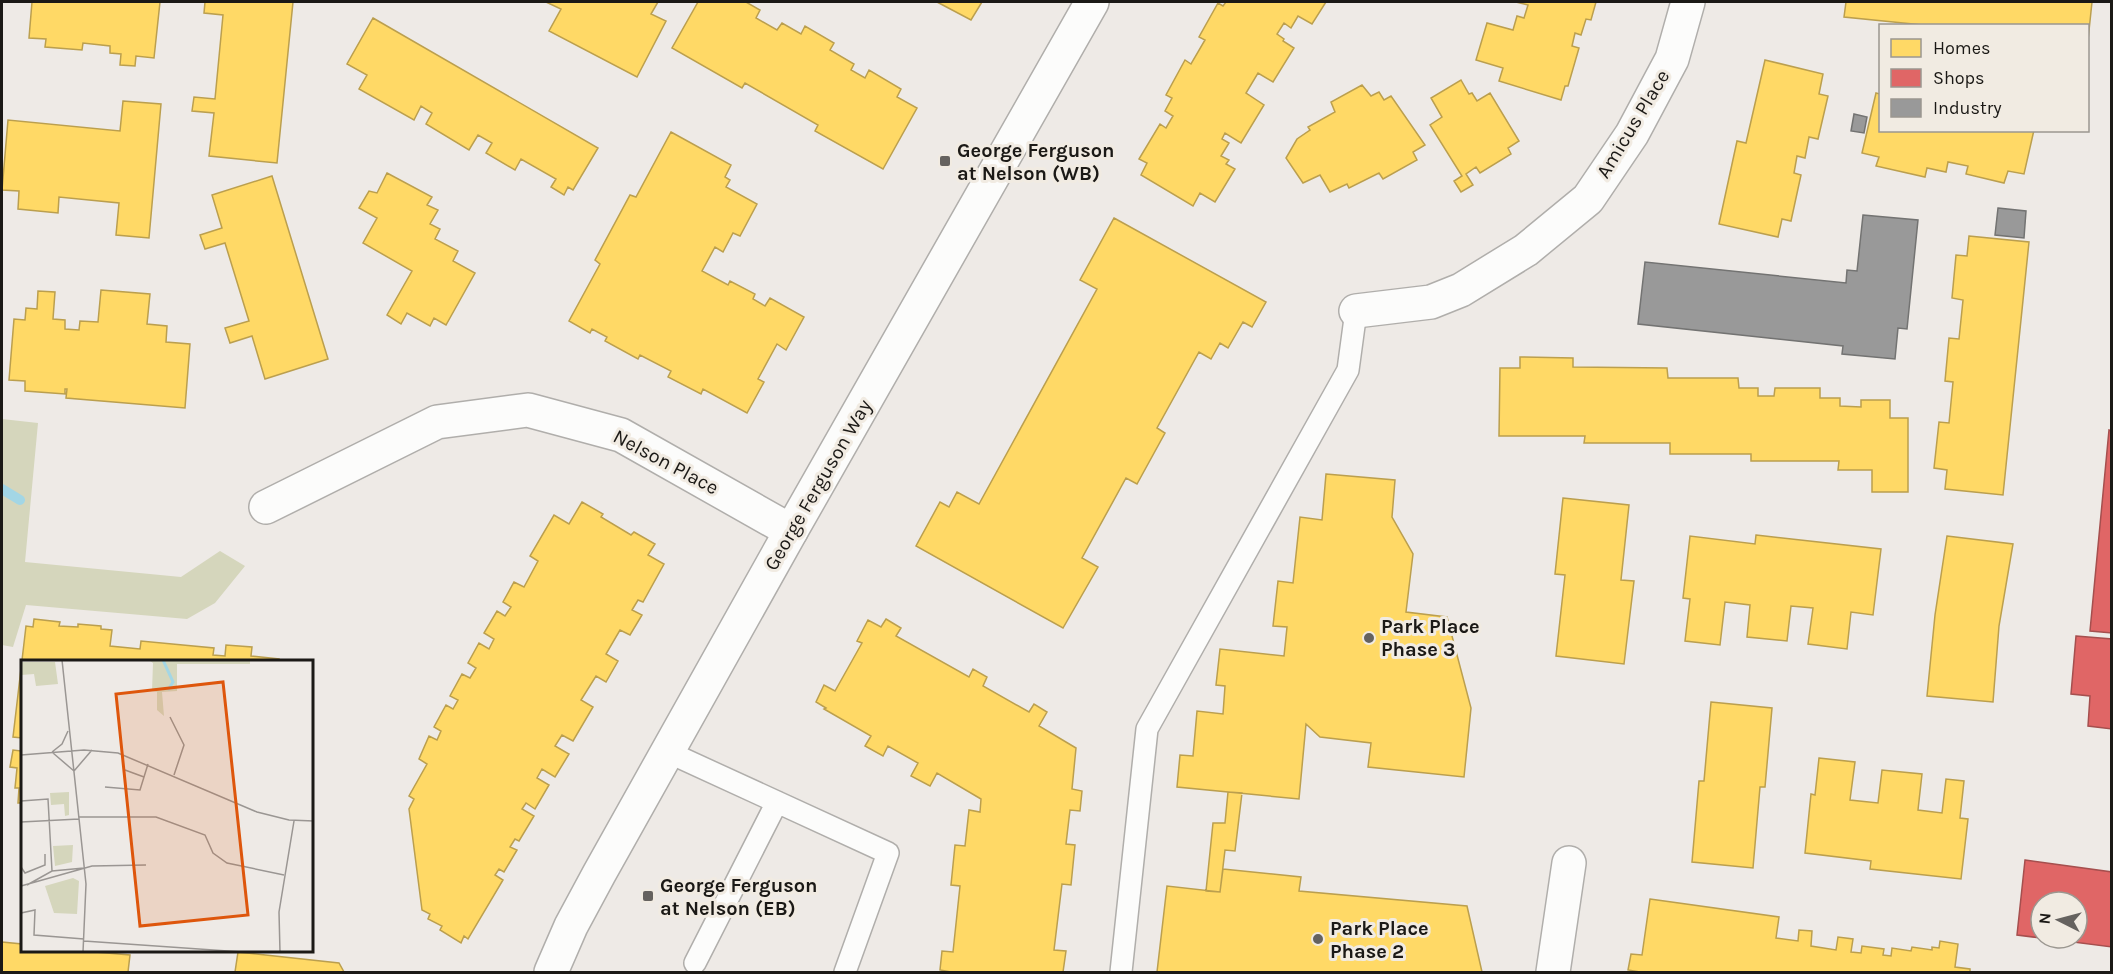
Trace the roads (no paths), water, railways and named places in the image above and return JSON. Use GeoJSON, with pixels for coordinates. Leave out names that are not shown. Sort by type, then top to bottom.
{"type":"FeatureCollection","features":[{"type":"Feature","properties":{"kind":"street","name":"George Ferguson Way"},"geometry":{"type":"LineString","coordinates":[[551,972],[571,926],[791,531],[1092,2]]}},
{"type":"Feature","properties":{"kind":"street","name":"Amicus Place"},"geometry":{"type":"LineString","coordinates":[[1356,311],[1431,302],[1461,290],[1526,250],[1588,199],[1632,134],[1672,59],[1688,2]]}},
{"type":"Feature","properties":{"kind":"street","name":"Nelson Place"},"geometry":{"type":"LineString","coordinates":[[266,507],[437,422],[528,410],[621,435],[791,531]]}},
{"type":"Feature","properties":{"kind":"street"},"geometry":{"type":"LineString","coordinates":[[1553,972],[1569,863]]}},
{"type":"Feature","properties":{"kind":"lane"},"geometry":{"type":"LineString","coordinates":[[1121,972],[1147,729],[1348,370],[1356,311]]}},
{"type":"Feature","properties":{"kind":"lane"},"geometry":{"type":"LineString","coordinates":[[668,752],[888,853],[845,972]]}},
{"type":"Feature","properties":{"kind":"lane"},"geometry":{"type":"LineString","coordinates":[[695,963],[777,802]]}},
{"type":"Feature","properties":{"kind":"waterway"},"geometry":{"type":"LineString","coordinates":[[2,489],[20,500]]}},
{"type":"Feature","properties":{"kind":"place","name":"George Ferguson at Nelson (WB)"},"geometry":{"type":"Point","coordinates":[945,161]}},
{"type":"Feature","properties":{"kind":"place","name":"Park Place Phase 3"},"geometry":{"type":"Point","coordinates":[1369,638]}},
{"type":"Feature","properties":{"kind":"place","name":"George Ferguson at Nelson (EB)"},"geometry":{"type":"Point","coordinates":[648,896]}},
{"type":"Feature","properties":{"kind":"place","name":"Park Place Phase 2"},"geometry":{"type":"Point","coordinates":[1318,939]}}]}
